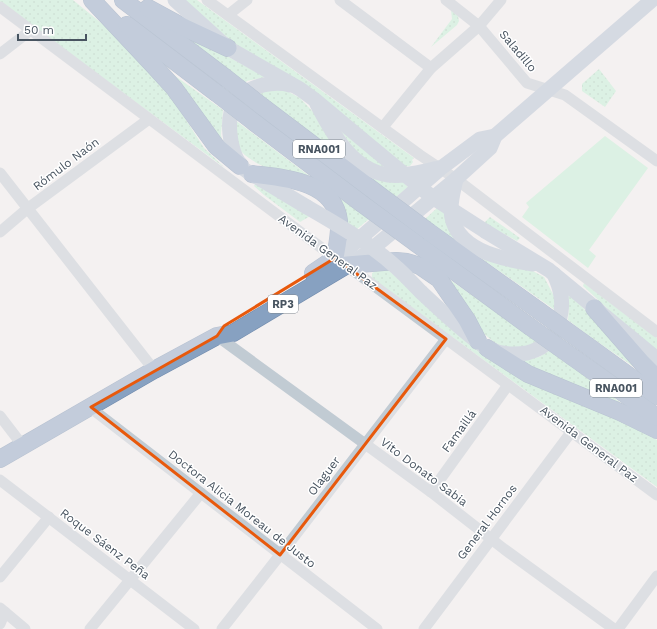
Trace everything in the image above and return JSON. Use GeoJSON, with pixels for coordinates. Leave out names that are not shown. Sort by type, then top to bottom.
{"type":"FeatureCollection","features":[{"type":"Feature","properties":{"kind":"highway","name":"RNA001"},"geometry":{"type":"LineString","coordinates":[[93,0],[361,203],[529,326],[657,417]]}},
{"type":"Feature","properties":{"kind":"highway"},"geometry":{"type":"LineString","coordinates":[[93,0],[174,88],[216,146],[246,170],[295,180],[309,185],[328,197],[335,208],[339,223],[338,240],[341,262],[396,261],[407,262],[420,266],[429,271],[445,286],[483,345],[528,374],[620,412],[657,430]]}},
{"type":"Feature","properties":{"kind":"highway","name":"RNA001"},"geometry":{"type":"LineString","coordinates":[[123,0],[429,232],[657,396]]}},
{"type":"Feature","properties":{"kind":"highway"},"geometry":{"type":"LineString","coordinates":[[132,0],[183,27],[228,48]]}},
{"type":"Feature","properties":{"kind":"highway","name":"RP3"},"geometry":{"type":"LineString","coordinates":[[0,459],[154,370],[217,336],[224,326],[323,267],[341,262]]}},
{"type":"Feature","properties":{"kind":"highway"},"geometry":{"type":"LineString","coordinates":[[594,308],[657,378]]}},
{"type":"Feature","properties":{"kind":"main road"},"geometry":{"type":"LineString","coordinates":[[175,0],[228,48],[300,89],[432,197],[554,274],[657,359]]}},
{"type":"Feature","properties":{"kind":"main road"},"geometry":{"type":"LineString","coordinates":[[341,262],[367,253],[456,179],[490,148],[495,136],[652,0]]}},
{"type":"Feature","properties":{"kind":"main road"},"geometry":{"type":"LineString","coordinates":[[300,89],[282,83],[275,83],[250,89],[239,97],[234,104],[230,125],[230,138],[233,150],[246,170],[307,208],[343,228],[371,247],[396,267],[453,323],[483,345],[504,354],[520,354],[532,351],[545,345],[551,340],[556,333],[560,322],[562,306],[560,290],[554,274]]}},
{"type":"Feature","properties":{"kind":"main road"},"geometry":{"type":"LineString","coordinates":[[315,100],[328,124],[344,147],[352,157],[364,166],[388,175],[408,174],[440,168]]}},
{"type":"Feature","properties":{"kind":"main road"},"geometry":{"type":"LineString","coordinates":[[341,262],[351,246],[440,168],[480,139],[495,136]]}},
{"type":"Feature","properties":{"kind":"main road"},"geometry":{"type":"LineString","coordinates":[[456,179],[451,200],[451,211],[456,228],[465,239],[474,247],[506,260],[540,265]]}},
{"type":"Feature","properties":{"kind":"street"},"geometry":{"type":"LineString","coordinates":[[207,0],[456,179],[655,328]]}},
{"type":"Feature","properties":{"kind":"street"},"geometry":{"type":"LineString","coordinates":[[228,15],[247,0]]}},
{"type":"Feature","properties":{"kind":"street"},"geometry":{"type":"LineString","coordinates":[[340,0],[431,68]]}},
{"type":"Feature","properties":{"kind":"street","name":"Saladillo"},"geometry":{"type":"LineString","coordinates":[[446,0],[480,26],[528,83],[565,95],[657,161]]}},
{"type":"Feature","properties":{"kind":"street"},"geometry":{"type":"LineString","coordinates":[[383,127],[431,68],[480,26],[501,0]]}},
{"type":"Feature","properties":{"kind":"street","name":"Avenida General Paz"},"geometry":{"type":"LineString","coordinates":[[0,7],[341,262],[657,495]]}},
{"type":"Feature","properties":{"kind":"street"},"geometry":{"type":"LineString","coordinates":[[0,54],[31,30]]}},
{"type":"Feature","properties":{"kind":"street","name":"Rómulo Naón"},"geometry":{"type":"LineString","coordinates":[[0,232],[27,209],[149,119]]}},
{"type":"Feature","properties":{"kind":"street"},"geometry":{"type":"LineString","coordinates":[[0,173],[154,370]]}},
{"type":"Feature","properties":{"kind":"street","name":"Vito Donato Sabia"},"geometry":{"type":"LineString","coordinates":[[217,336],[431,492],[491,539],[614,629]]}},
{"type":"Feature","properties":{"kind":"street","name":"Olaguer"},"geometry":{"type":"LineString","coordinates":[[222,629],[280,556],[364,444],[446,339]]}},
{"type":"Feature","properties":{"kind":"street","name":"Famaillá"},"geometry":{"type":"LineString","coordinates":[[431,492],[508,385]]}},
{"type":"Feature","properties":{"kind":"street","name":"Doctora Alicia Moreau de Justo"},"geometry":{"type":"LineString","coordinates":[[91,407],[280,556],[377,629]]}},
{"type":"Feature","properties":{"kind":"street"},"geometry":{"type":"LineString","coordinates":[[0,416],[23,446]]}},
{"type":"Feature","properties":{"kind":"street","name":"General Hornos"},"geometry":{"type":"LineString","coordinates":[[424,629],[572,431]]}},
{"type":"Feature","properties":{"kind":"street","name":"Roque Sáenz Peña"},"geometry":{"type":"LineString","coordinates":[[0,480],[194,629]]}},
{"type":"Feature","properties":{"kind":"street"},"geometry":{"type":"LineString","coordinates":[[90,629],[201,493]]}},
{"type":"Feature","properties":{"kind":"street"},"geometry":{"type":"LineString","coordinates":[[0,577],[49,517]]}},
{"type":"Feature","properties":{"kind":"street"},"geometry":{"type":"LineString","coordinates":[[618,629],[657,576]]}},
{"type":"Feature","properties":{"kind":"street"},"geometry":{"type":"LineString","coordinates":[[0,624],[3,610],[25,629]]}},
{"type":"Feature","properties":{"kind":"highlighted area"},"geometry":{"type":"Polygon","coordinates":[[[335,258],[446,339],[280,555],[91,407],[217,336],[224,326],[335,258]]]}},
{"type":"Feature","properties":{"kind":"green space"},"geometry":{"type":"Polygon","coordinates":[[[0,0],[73,0],[116,35],[174,101],[204,148],[225,168],[0,2],[0,0]]]}},
{"type":"Feature","properties":{"kind":"green space"},"geometry":{"type":"Polygon","coordinates":[[[181,0],[197,0],[414,158],[412,160],[413,162],[410,166],[402,167],[238,46],[181,0]]]}},
{"type":"Feature","properties":{"kind":"green space"},"geometry":{"type":"Polygon","coordinates":[[[451,10],[458,16],[459,21],[457,25],[431,47],[452,19],[451,10]]]}},
{"type":"Feature","properties":{"kind":"green space"},"geometry":{"type":"Polygon","coordinates":[[[178,30],[266,77],[247,81],[245,83],[177,33],[178,30]]]}},
{"type":"Feature","properties":{"kind":"green space"},"geometry":{"type":"Polygon","coordinates":[[[599,69],[616,91],[605,107],[582,91],[582,84],[599,69]]]}},
{"type":"Feature","properties":{"kind":"green space"},"geometry":{"type":"Polygon","coordinates":[[[171,73],[223,110],[221,135],[223,142],[171,73]]]}},
{"type":"Feature","properties":{"kind":"green space"},"geometry":{"type":"Polygon","coordinates":[[[265,88],[287,91],[300,98],[318,117],[333,141],[401,180],[408,187],[396,197],[255,92],[265,88]]]}},
{"type":"Feature","properties":{"kind":"green space"},"geometry":{"type":"Polygon","coordinates":[[[332,119],[388,170],[362,160],[332,119]]]}},
{"type":"Feature","properties":{"kind":"green space"},"geometry":{"type":"Polygon","coordinates":[[[235,120],[320,184],[284,174],[258,164],[247,157],[239,148],[235,139],[235,120]]]}},
{"type":"Feature","properties":{"kind":"green space"},"geometry":{"type":"Polygon","coordinates":[[[605,136],[648,168],[589,250],[596,256],[588,268],[522,217],[529,207],[526,203],[605,136]]]}},
{"type":"Feature","properties":{"kind":"green space"},"geometry":{"type":"Polygon","coordinates":[[[255,184],[312,215],[300,222],[264,195],[254,186],[255,184]]]}},
{"type":"Feature","properties":{"kind":"green space"},"geometry":{"type":"Polygon","coordinates":[[[328,190],[369,219],[356,230],[344,222],[328,190]]]}},
{"type":"Feature","properties":{"kind":"green space"},"geometry":{"type":"Polygon","coordinates":[[[437,208],[447,215],[449,226],[544,277],[554,296],[555,310],[425,219],[437,208]]]}},
{"type":"Feature","properties":{"kind":"green space"},"geometry":{"type":"Polygon","coordinates":[[[490,217],[520,238],[517,241],[484,223],[490,217]]]}},
{"type":"Feature","properties":{"kind":"green space"},"geometry":{"type":"Polygon","coordinates":[[[379,269],[387,269],[477,348],[633,426],[657,440],[657,487],[372,278],[372,273],[379,269]]]}},
{"type":"Feature","properties":{"kind":"green space"},"geometry":{"type":"Polygon","coordinates":[[[436,270],[540,343],[513,349],[499,345],[488,337],[468,316],[436,270]]]}},
{"type":"Feature","properties":{"kind":"green space"},"geometry":{"type":"Polygon","coordinates":[[[584,283],[657,338],[657,353],[613,316],[608,309],[583,286],[584,283]]]}},
{"type":"Feature","properties":{"kind":"green space"},"geometry":{"type":"Polygon","coordinates":[[[570,294],[648,377],[568,320],[569,306],[567,296],[570,294]]]}},
{"type":"Feature","properties":{"kind":"green space"},"geometry":{"type":"Polygon","coordinates":[[[550,350],[633,412],[520,361],[539,357],[550,350]]]}}]}
